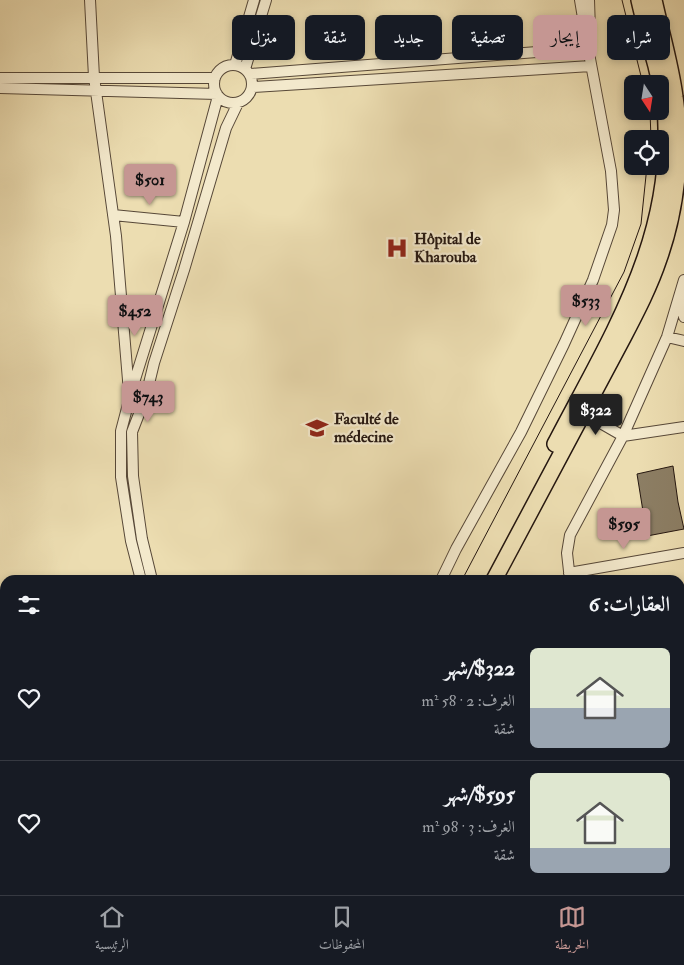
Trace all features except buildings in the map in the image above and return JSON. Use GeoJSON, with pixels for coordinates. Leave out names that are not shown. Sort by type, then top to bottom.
{"type":"FeatureCollection","features":[{"type":"Feature","properties":{"kind":"highway"},"geometry":{"type":"LineString","coordinates":[[487,575],[630,299],[647,255],[658,213],[664,176],[666,133],[664,98],[639,0]]}},
{"type":"Feature","properties":{"kind":"highway"},"geometry":{"type":"LineString","coordinates":[[497,575],[644,297],[659,259],[671,214],[677,177],[678,134],[675,96],[654,0]]}},
{"type":"Feature","properties":{"kind":"street"},"geometry":{"type":"LineString","coordinates":[[90,0],[95,89],[113,215],[129,398]]}},
{"type":"Feature","properties":{"kind":"street"},"geometry":{"type":"LineString","coordinates":[[261,15],[266,0]]}},
{"type":"Feature","properties":{"kind":"street"},"geometry":{"type":"LineString","coordinates":[[580,0],[582,15]]}},
{"type":"Feature","properties":{"kind":"street"},"geometry":{"type":"LineString","coordinates":[[589,0],[590,15]]}},
{"type":"Feature","properties":{"kind":"street"},"geometry":{"type":"LineString","coordinates":[[248,15],[250,1]]}},
{"type":"Feature","properties":{"kind":"street"},"geometry":{"type":"LineString","coordinates":[[442,59],[533,52]]}},
{"type":"Feature","properties":{"kind":"street"},"geometry":{"type":"LineString","coordinates":[[234,65],[235,60]]}},
{"type":"Feature","properties":{"kind":"street"},"geometry":{"type":"LineString","coordinates":[[0,88],[95,89],[217,95],[228,103],[238,103],[247,98],[253,87],[248,71],[250,60]]}},
{"type":"Feature","properties":{"kind":"street"},"geometry":{"type":"LineString","coordinates":[[139,575],[131,541],[122,477],[121,431],[129,398],[184,222],[217,95],[214,84],[215,78],[222,68],[234,65],[248,71],[422,60]]}},
{"type":"Feature","properties":{"kind":"street"},"geometry":{"type":"LineString","coordinates":[[438,60],[439,75]]}},
{"type":"Feature","properties":{"kind":"street"},"geometry":{"type":"LineString","coordinates":[[443,575],[521,432],[560,353],[593,280],[612,225],[614,210],[611,171],[590,60]]}},
{"type":"Feature","properties":{"kind":"street"},"geometry":{"type":"LineString","coordinates":[[253,87],[591,66]]}},
{"type":"Feature","properties":{"kind":"street"},"geometry":{"type":"LineString","coordinates":[[0,78],[215,78]]}},
{"type":"Feature","properties":{"kind":"street"},"geometry":{"type":"LineString","coordinates":[[151,575],[142,539],[133,476],[132,432],[146,396],[154,362],[184,270],[226,128],[238,103]]}},
{"type":"Feature","properties":{"kind":"street"},"geometry":{"type":"LineString","coordinates":[[113,215],[184,222]]}},
{"type":"Feature","properties":{"kind":"street"},"geometry":{"type":"LineString","coordinates":[[570,575],[567,552],[570,535],[623,436],[667,337],[684,280]]}},
{"type":"Feature","properties":{"kind":"street"},"geometry":{"type":"LineString","coordinates":[[680,296],[684,317]]}},
{"type":"Feature","properties":{"kind":"street"},"geometry":{"type":"LineString","coordinates":[[667,337],[684,341]]}},
{"type":"Feature","properties":{"kind":"street"},"geometry":{"type":"LineString","coordinates":[[126,411],[138,415]]}},
{"type":"Feature","properties":{"kind":"street"},"geometry":{"type":"LineString","coordinates":[[583,413],[623,436],[684,427]]}},
{"type":"Feature","properties":{"kind":"street"},"geometry":{"type":"LineString","coordinates":[[575,575],[684,553]]}},
{"type":"Feature","properties":{"kind":"tram line"},"geometry":{"type":"LineString","coordinates":[[622,0],[641,75]]}},
{"type":"Feature","properties":{"kind":"tram line"},"geometry":{"type":"LineString","coordinates":[[650,120],[651,130]]}},
{"type":"Feature","properties":{"kind":"tram line"},"geometry":{"type":"LineString","coordinates":[[465,575],[624,272],[641,224],[646,175]]}},
{"type":"Feature","properties":{"kind":"place","name":"Hôpital de Kharouba"},"geometry":{"type":"Point","coordinates":[397,248]}},
{"type":"Feature","properties":{"kind":"place","name":"Faculté de médecine"},"geometry":{"type":"Point","coordinates":[317,428]}}]}
